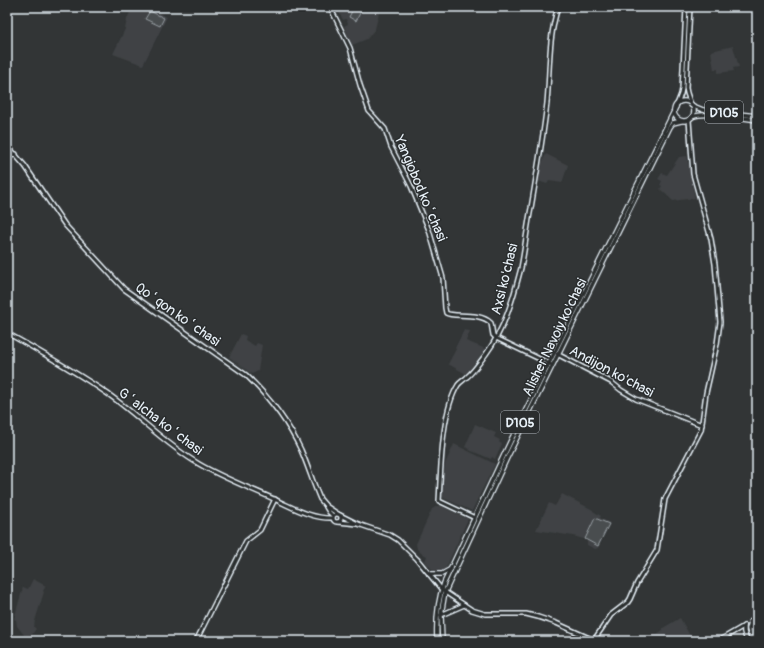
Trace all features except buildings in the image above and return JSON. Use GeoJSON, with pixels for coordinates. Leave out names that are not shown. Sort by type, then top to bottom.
{"type":"FeatureCollection","features":[{"type":"Feature","properties":{"kind":"main road","name":"D105"},"geometry":{"type":"LineString","coordinates":[[676,107],[683,102],[703,110],[757,116]]}},
{"type":"Feature","properties":{"kind":"main road","name":"D105"},"geometry":{"type":"LineString","coordinates":[[690,119],[694,111],[691,105]]}},
{"type":"Feature","properties":{"kind":"main road"},"geometry":{"type":"LineString","coordinates":[[676,107],[675,115],[681,121]]}},
{"type":"Feature","properties":{"kind":"main road","name":"Alisher Navoiy ko'chasi"},"geometry":{"type":"LineString","coordinates":[[442,641],[441,615],[443,591],[452,568],[676,107]]}},
{"type":"Feature","properties":{"kind":"main road","name":"D105"},"geometry":{"type":"LineString","coordinates":[[681,121],[690,119],[696,115],[757,120]]}},
{"type":"Feature","properties":{"kind":"main road","name":"Alisher Navoiy ko'chasi"},"geometry":{"type":"LineString","coordinates":[[443,591],[550,364],[557,354],[670,127],[681,121]]}},
{"type":"Feature","properties":{"kind":"main road"},"geometry":{"type":"LineString","coordinates":[[429,574],[442,574],[452,568]]}},
{"type":"Feature","properties":{"kind":"main road","name":"D105"},"geometry":{"type":"LineString","coordinates":[[437,641],[438,607],[443,591]]}},
{"type":"Feature","properties":{"kind":"main road"},"geometry":{"type":"LineString","coordinates":[[441,615],[464,605]]}},
{"type":"Feature","properties":{"kind":"main road"},"geometry":{"type":"LineString","coordinates":[[744,626],[757,618]]}},
{"type":"Feature","properties":{"kind":"main road"},"geometry":{"type":"LineString","coordinates":[[751,622],[749,629],[752,641]]}},
{"type":"Feature","properties":{"kind":"main road"},"geometry":{"type":"LineString","coordinates":[[744,626],[749,629]]}},
{"type":"Feature","properties":{"kind":"main road"},"geometry":{"type":"LineString","coordinates":[[744,626],[747,641]]}},
{"type":"Feature","properties":{"kind":"street","name":"Yangiobod koʻchasi"},"geometry":{"type":"LineString","coordinates":[[330,7],[350,48],[369,111],[385,129],[429,230],[444,278],[446,313],[450,315],[473,316],[488,320],[491,323],[493,335],[496,338]]}},
{"type":"Feature","properties":{"kind":"street","name":"Axsi ko'chasi"},"geometry":{"type":"LineString","coordinates":[[475,518],[439,501],[443,442],[450,403],[458,384],[472,371],[487,353],[507,318],[522,260],[537,167],[542,148],[551,39],[558,7]]}},
{"type":"Feature","properties":{"kind":"street"},"geometry":{"type":"LineString","coordinates":[[676,107],[682,89],[686,7]]}},
{"type":"Feature","properties":{"kind":"street"},"geometry":{"type":"LineString","coordinates":[[690,7],[686,88],[691,105]]}},
{"type":"Feature","properties":{"kind":"street"},"geometry":{"type":"LineString","coordinates":[[595,640],[611,615],[628,602],[637,583],[657,550],[665,499],[698,436],[702,425],[706,393],[717,344],[720,322],[712,246],[693,174],[690,119]]}},
{"type":"Feature","properties":{"kind":"street","name":"Qoʻqon koʻchasi"},"geometry":{"type":"LineString","coordinates":[[7,145],[16,154],[65,225],[124,289],[246,375],[253,382],[287,424],[300,449],[319,496],[335,522],[358,524]]}},
{"type":"Feature","properties":{"kind":"street"},"geometry":{"type":"LineString","coordinates":[[7,162],[11,156],[16,154]]}},
{"type":"Feature","properties":{"kind":"street","name":"Gʻalcha koʻchasi"},"geometry":{"type":"LineString","coordinates":[[7,333],[86,379],[122,404],[169,443],[200,464],[243,486],[313,516],[324,519],[339,515]]}},
{"type":"Feature","properties":{"kind":"street"},"geometry":{"type":"LineString","coordinates":[[496,338],[550,364]]}},
{"type":"Feature","properties":{"kind":"street","name":"Andijon ko'chasi"},"geometry":{"type":"LineString","coordinates":[[557,354],[611,382],[636,399],[673,412],[702,425]]}},
{"type":"Feature","properties":{"kind":"street"},"geometry":{"type":"LineString","coordinates":[[196,641],[246,541],[260,530],[275,499]]}},
{"type":"Feature","properties":{"kind":"street","name":"Qoʻqon koʻchasi"},"geometry":{"type":"LineString","coordinates":[[326,506],[339,515],[358,524],[390,535],[398,540],[418,559],[443,591],[476,612],[485,614],[526,614],[556,623],[595,640]]}},
{"type":"Feature","properties":{"kind":"street"},"geometry":{"type":"LineString","coordinates":[[324,519],[329,512]]}},
{"type":"Feature","properties":{"kind":"street"},"geometry":{"type":"LineString","coordinates":[[338,522],[341,519],[339,515]]}},
{"type":"Feature","properties":{"kind":"street"},"geometry":{"type":"LineString","coordinates":[[718,641],[744,626]]}},
{"type":"Feature","properties":{"kind":"shaded area"},"geometry":{"type":"Polygon","coordinates":[[[132,7],[146,7],[167,17],[143,65],[113,54],[125,29],[132,7]]]}},
{"type":"Feature","properties":{"kind":"shaded area"},"geometry":{"type":"Polygon","coordinates":[[[336,7],[377,7],[380,9],[375,29],[367,39],[352,45],[344,26],[348,24],[346,19],[343,20],[336,7]]]}},
{"type":"Feature","properties":{"kind":"shaded area"},"geometry":{"type":"Polygon","coordinates":[[[354,7],[363,7],[356,21],[349,17],[354,7]]]}},
{"type":"Feature","properties":{"kind":"shaded area"},"geometry":{"type":"Polygon","coordinates":[[[150,11],[164,18],[160,26],[145,19],[150,11]]]}},
{"type":"Feature","properties":{"kind":"shaded area"},"geometry":{"type":"Polygon","coordinates":[[[733,46],[739,67],[733,68],[734,71],[718,73],[718,69],[714,70],[711,51],[733,46]]]}},
{"type":"Feature","properties":{"kind":"shaded area"},"geometry":{"type":"Polygon","coordinates":[[[546,154],[568,165],[562,183],[549,181],[547,184],[538,181],[539,168],[546,154]]]}},
{"type":"Feature","properties":{"kind":"shaded area"},"geometry":{"type":"Polygon","coordinates":[[[687,156],[695,198],[673,201],[660,189],[662,186],[660,185],[662,181],[658,179],[662,173],[667,175],[679,157],[687,156]]]}},
{"type":"Feature","properties":{"kind":"shaded area"},"geometry":{"type":"Polygon","coordinates":[[[464,330],[470,331],[466,341],[486,349],[466,374],[448,364],[464,330]]]}},
{"type":"Feature","properties":{"kind":"shaded area"},"geometry":{"type":"Polygon","coordinates":[[[241,334],[246,336],[245,340],[255,346],[257,343],[262,345],[258,371],[252,374],[229,357],[241,334]]]}},
{"type":"Feature","properties":{"kind":"shaded area"},"geometry":{"type":"Polygon","coordinates":[[[475,424],[496,433],[494,437],[500,440],[499,442],[502,444],[495,459],[492,457],[491,459],[465,447],[475,424]]]}},
{"type":"Feature","properties":{"kind":"shaded area"},"geometry":{"type":"Polygon","coordinates":[[[454,444],[495,464],[472,511],[441,497],[445,464],[454,444]]]}},
{"type":"Feature","properties":{"kind":"shaded area"},"geometry":{"type":"Polygon","coordinates":[[[562,494],[593,510],[601,516],[600,518],[610,523],[598,548],[595,549],[587,545],[587,540],[573,536],[536,530],[549,503],[555,506],[562,494]]]}},
{"type":"Feature","properties":{"kind":"shaded area"},"geometry":{"type":"Polygon","coordinates":[[[437,506],[441,506],[468,519],[444,571],[433,571],[425,561],[427,556],[417,549],[416,544],[432,509],[437,506]]]}},
{"type":"Feature","properties":{"kind":"shaded area"},"geometry":{"type":"Polygon","coordinates":[[[595,518],[609,524],[598,546],[585,539],[595,518]]]}},
{"type":"Feature","properties":{"kind":"shaded area"},"geometry":{"type":"Polygon","coordinates":[[[33,579],[46,586],[43,591],[44,592],[35,621],[34,627],[36,629],[28,640],[17,626],[16,620],[14,619],[23,587],[28,589],[33,579]]]}},
{"type":"Feature","properties":{"kind":"shaded area"},"geometry":{"type":"Polygon","coordinates":[[[680,618],[693,641],[650,641],[650,637],[654,636],[663,630],[663,628],[680,618]]]}}]}
